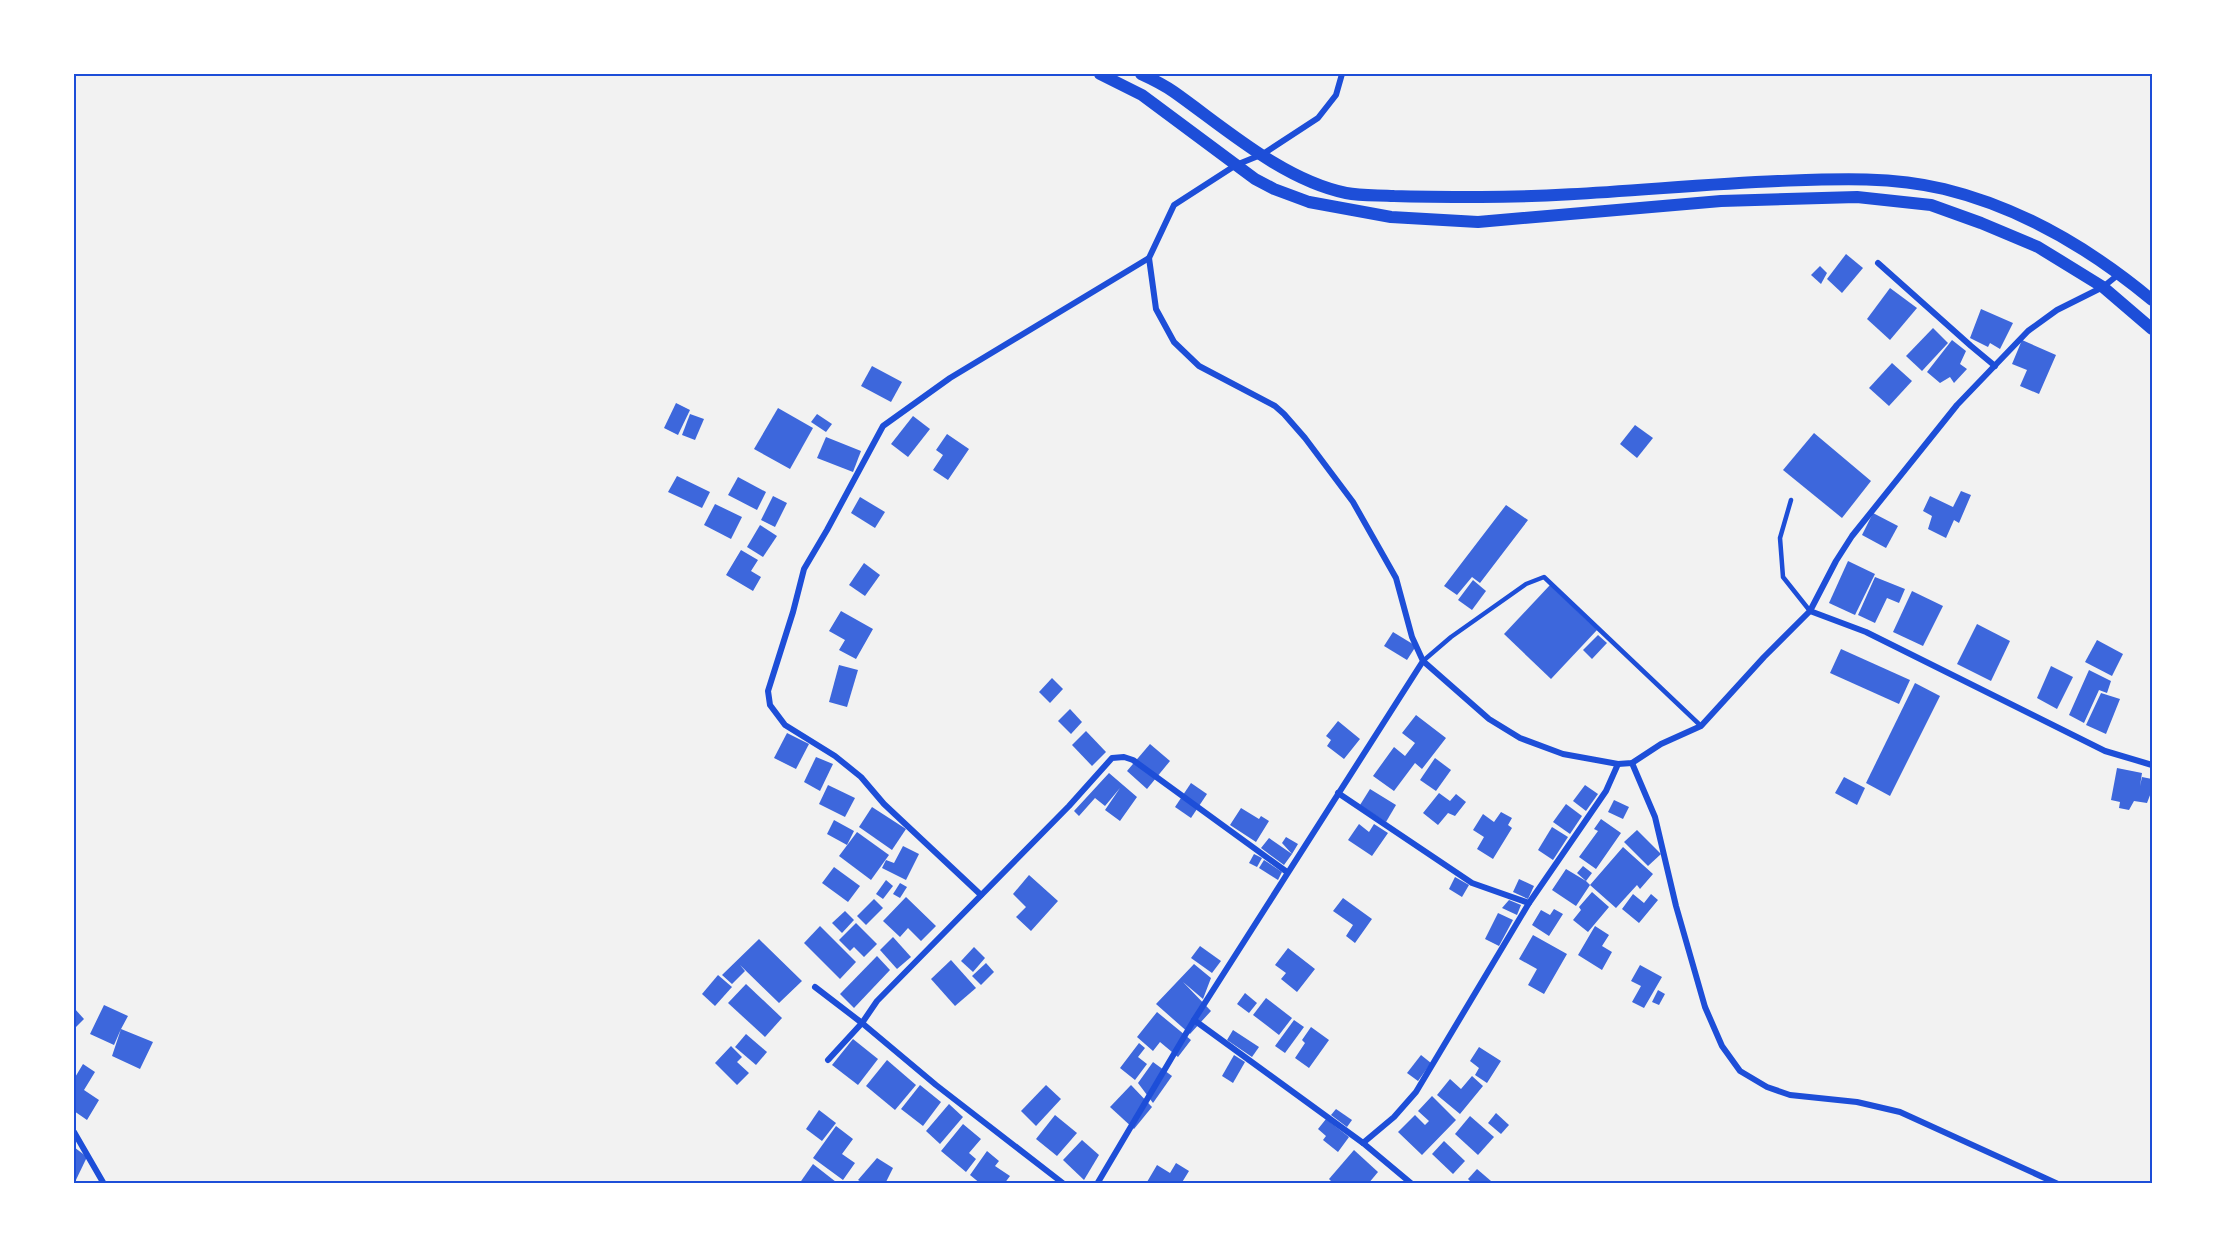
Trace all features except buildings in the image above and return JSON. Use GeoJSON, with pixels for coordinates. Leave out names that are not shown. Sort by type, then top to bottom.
{"type":"FeatureCollection","features":[{"type":"Feature","properties":{"kind":"main road"},"geometry":{"type":"LineString","coordinates":[[1100,74],[1142,95],[1255,179],[1274,189],[1309,201],[1391,217],[1478,222],[1721,201],[1846,197],[1931,205],[1981,222],[2038,247],[2103,287],[2152,329]]}},
{"type":"Feature","properties":{"kind":"main road"},"geometry":{"type":"LineString","coordinates":[[1141,74],[1172,90],[1204,115],[1298,176],[1330,188],[1360,195],[1514,197],[1716,183],[1851,178],[1900,181],[1946,190],[1996,206],[2062,236],[2120,273],[2152,300]]}},
{"type":"Feature","properties":{"kind":"street"},"geometry":{"type":"LineString","coordinates":[[1342,74],[1336,95],[1318,118],[1263,154],[1236,165],[1174,205],[1149,258],[1156,309],[1174,342],[1199,366],[1275,406],[1305,438],[1353,502],[1396,578],[1412,637],[1423,661],[1489,719],[1520,738],[1563,754],[1618,764],[1632,763],[1661,744],[1701,726],[1810,611],[1852,536],[1957,405],[2028,331],[2057,310],[2103,287],[2120,273]]}},
{"type":"Feature","properties":{"kind":"street"},"geometry":{"type":"LineString","coordinates":[[981,895],[884,804],[861,777],[835,756],[785,725],[770,705],[768,691],[804,569],[883,426],[950,378],[1149,258]]}},
{"type":"Feature","properties":{"kind":"street"},"geometry":{"type":"LineString","coordinates":[[1878,263],[1995,366]]}},
{"type":"Feature","properties":{"kind":"street"},"geometry":{"type":"LineString","coordinates":[[1810,611],[1866,632],[2105,751],[2152,765]]}},
{"type":"Feature","properties":{"kind":"street"},"geometry":{"type":"LineString","coordinates":[[1097,1184],[1194,1020],[1423,661]]}},
{"type":"Feature","properties":{"kind":"street"},"geometry":{"type":"LineString","coordinates":[[828,1060],[862,1023],[877,1001],[1069,807],[1112,758],[1124,756],[1133,760],[1287,872]]}},
{"type":"Feature","properties":{"kind":"street"},"geometry":{"type":"LineString","coordinates":[[1632,763],[1655,817],[1676,906],[1705,1007],[1722,1046],[1740,1071],[1767,1087],[1790,1095],[1857,1102],[1900,1112],[2058,1184]]}},
{"type":"Feature","properties":{"kind":"street"},"geometry":{"type":"LineString","coordinates":[[1363,1143],[1394,1117],[1416,1092],[1529,903],[1606,791],[1618,764]]}},
{"type":"Feature","properties":{"kind":"street"},"geometry":{"type":"LineString","coordinates":[[1338,793],[1472,883],[1529,903]]}},
{"type":"Feature","properties":{"kind":"street"},"geometry":{"type":"LineString","coordinates":[[815,987],[1064,1184]]}},
{"type":"Feature","properties":{"kind":"street"},"geometry":{"type":"LineString","coordinates":[[1194,1020],[1363,1143],[1412,1184]]}},
{"type":"Feature","properties":{"kind":"street"},"geometry":{"type":"LineString","coordinates":[[74,1132],[104,1184]]}},
{"type":"Feature","properties":{"kind":"lane"},"geometry":{"type":"LineString","coordinates":[[1791,500],[1780,538],[1783,577],[1810,611]]}},
{"type":"Feature","properties":{"kind":"lane"},"geometry":{"type":"LineString","coordinates":[[1423,661],[1451,637],[1526,584],[1544,577],[1701,726]]}}]}
